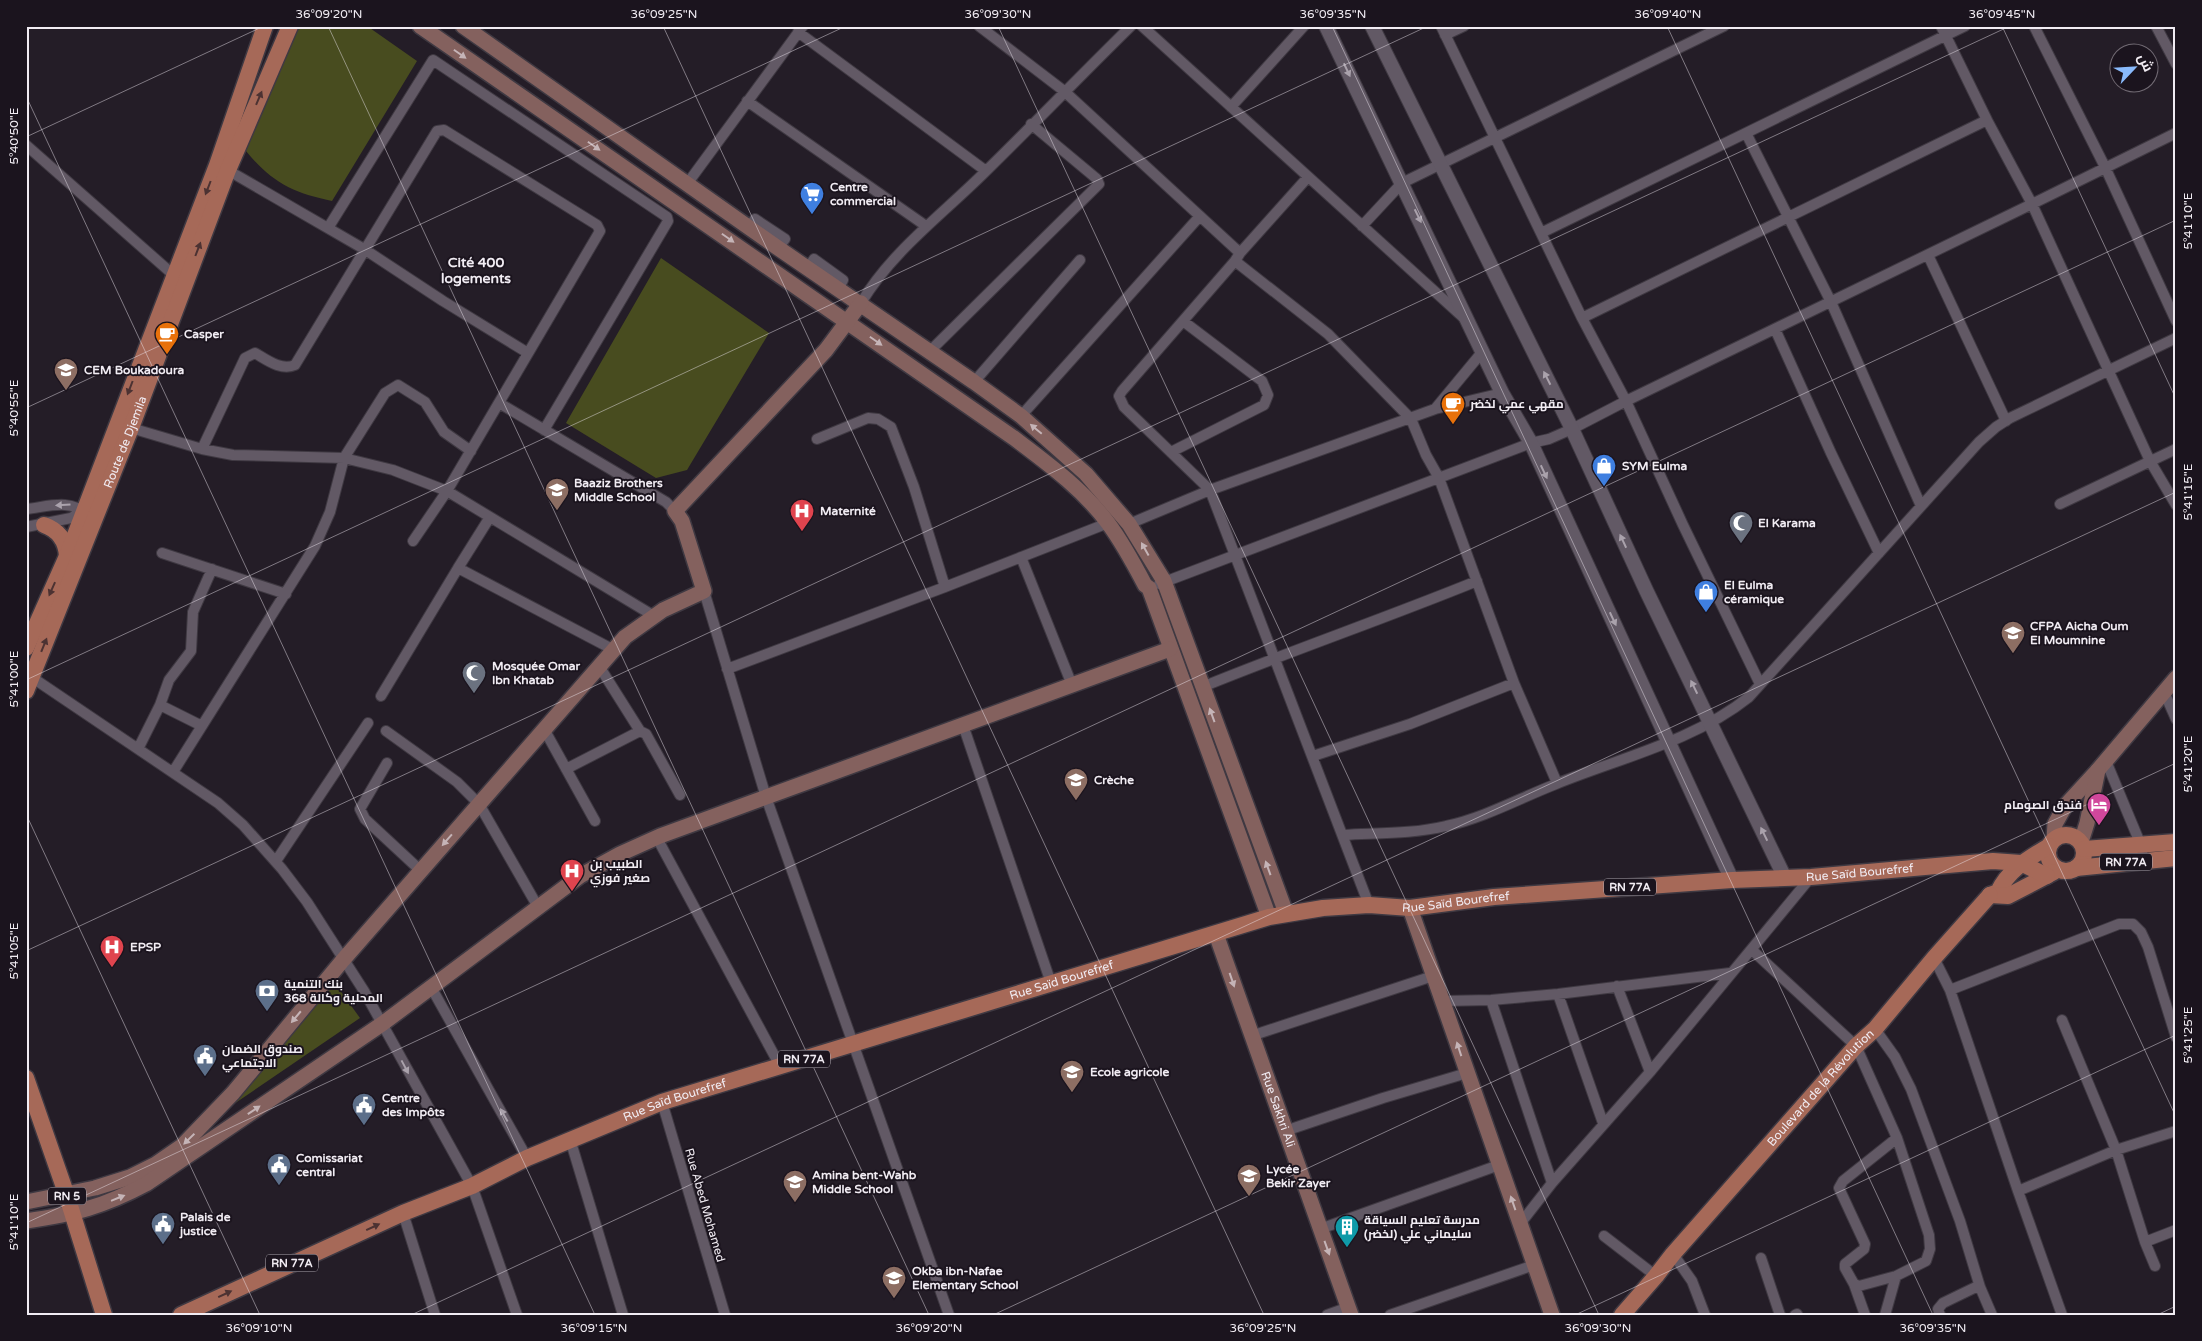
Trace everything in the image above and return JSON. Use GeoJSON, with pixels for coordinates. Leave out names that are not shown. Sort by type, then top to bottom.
{"type":"FeatureCollection","features":[{"type":"Feature","properties":{"kind":"main road","name":"Route de Djemila"},"geometry":{"type":"LineString","coordinates":[[28,680],[88,516],[222,168],[265,26]]}},
{"type":"Feature","properties":{"kind":"main road","name":"Route de Djemila"},"geometry":{"type":"LineString","coordinates":[[222,168],[290,26]]}},
{"type":"Feature","properties":{"kind":"main road"},"geometry":{"type":"LineString","coordinates":[[420,26],[1014,438],[1079,490],[1108,523],[1129,554],[1145,585],[1149,588],[1269,917]]}},
{"type":"Feature","properties":{"kind":"main road"},"geometry":{"type":"LineString","coordinates":[[463,26],[778,248],[974,382],[1021,416],[1086,474],[1129,524],[1164,581],[1286,913]]}},
{"type":"Feature","properties":{"kind":"main road","name":"Route de Djemila"},"geometry":{"type":"LineString","coordinates":[[26,648],[67,556],[88,516],[103,497],[131,428],[179,279]]}},
{"type":"Feature","properties":{"kind":"main road"},"geometry":{"type":"LineString","coordinates":[[26,1202],[95,1188],[130,1177],[156,1164],[182,1146],[233,1093],[343,960],[625,637],[654,616],[704,591],[682,521],[675,511],[826,350],[861,303]]}},
{"type":"Feature","properties":{"kind":"main road"},"geometry":{"type":"LineString","coordinates":[[44,525],[61,536],[67,556]]}},
{"type":"Feature","properties":{"kind":"main road"},"geometry":{"type":"LineString","coordinates":[[26,1221],[72,1214],[124,1196],[146,1184],[382,1024],[580,876],[620,854],[766,797],[1170,649]]}},
{"type":"Feature","properties":{"kind":"main road"},"geometry":{"type":"LineString","coordinates":[[1990,895],[2008,896],[2052,872],[2053,866],[2048,856],[2055,824],[2062,811],[2176,678]]}},
{"type":"Feature","properties":{"kind":"main road"},"geometry":{"type":"LineString","coordinates":[[2021,863],[2052,872],[2076,868],[2083,860],[2082,845],[2102,766]]}},
{"type":"Feature","properties":{"kind":"main road"},"geometry":{"type":"LineString","coordinates":[[2051,843],[2068,834],[2073,836],[2082,845],[2176,842]]}},
{"type":"Feature","properties":{"kind":"main road","name":"Boulevard de la Révolution"},"geometry":{"type":"LineString","coordinates":[[1622,1315],[1673,1254],[1856,1046],[1875,1029],[1990,895],[1998,892],[2007,876],[2021,863],[2051,843]]}},
{"type":"Feature","properties":{"kind":"main road","name":"RN 77A"},"geometry":{"type":"LineString","coordinates":[[2076,868],[2176,858]]}},
{"type":"Feature","properties":{"kind":"main road","name":"Rue Saïd Bourefref"},"geometry":{"type":"LineString","coordinates":[[180,1315],[403,1212],[472,1186],[570,1139],[662,1102],[1269,917],[1286,913],[1369,905],[1410,908],[1494,897],[1732,880],[1811,878],[1993,861],[2021,863]]}},
{"type":"Feature","properties":{"kind":"main road"},"geometry":{"type":"LineString","coordinates":[[1410,908],[1552,1315]]}},
{"type":"Feature","properties":{"kind":"main road","name":"Rue Sakhri Ali"},"geometry":{"type":"LineString","coordinates":[[1216,934],[1350,1311]]}},
{"type":"Feature","properties":{"kind":"main road","name":"RN 5"},"geometry":{"type":"LineString","coordinates":[[26,1078],[66,1194],[104,1315]]}},
{"type":"Feature","properties":{"kind":"street"},"geometry":{"type":"LineString","coordinates":[[979,26],[1064,91],[1200,216],[1237,257],[1328,334],[1411,419],[1426,455],[1439,478],[1514,683],[1557,783]]}},
{"type":"Feature","properties":{"kind":"street"},"geometry":{"type":"LineString","coordinates":[[861,303],[883,270],[926,226],[986,171],[1131,26]]}},
{"type":"Feature","properties":{"kind":"street"},"geometry":{"type":"LineString","coordinates":[[1142,26],[1469,323]]}},
{"type":"Feature","properties":{"kind":"street"},"geometry":{"type":"LineString","coordinates":[[1230,107],[1304,26]]}},
{"type":"Feature","properties":{"kind":"street"},"geometry":{"type":"LineString","coordinates":[[1326,26],[1502,392],[1531,443],[1732,880]]}},
{"type":"Feature","properties":{"kind":"street"},"geometry":{"type":"LineString","coordinates":[[1372,26],[1572,429],[1646,590],[1785,878]]}},
{"type":"Feature","properties":{"kind":"street"},"geometry":{"type":"LineString","coordinates":[[1464,26],[1443,31],[1582,318],[1626,401],[1683,525],[1760,684]]}},
{"type":"Feature","properties":{"kind":"street"},"geometry":{"type":"LineString","coordinates":[[1362,226],[1402,183],[1724,26]]}},
{"type":"Feature","properties":{"kind":"street"},"geometry":{"type":"LineString","coordinates":[[1541,233],[1746,133],[1944,31],[1965,26]]}},
{"type":"Feature","properties":{"kind":"street"},"geometry":{"type":"LineString","coordinates":[[2034,26],[2105,167],[2176,321]]}},
{"type":"Feature","properties":{"kind":"street"},"geometry":{"type":"LineString","coordinates":[[2156,26],[2176,64]]}},
{"type":"Feature","properties":{"kind":"street"},"geometry":{"type":"LineString","coordinates":[[687,184],[800,29],[986,171]]}},
{"type":"Feature","properties":{"kind":"street"},"geometry":{"type":"LineString","coordinates":[[1944,31],[1987,120],[2032,204],[2150,461],[2176,505]]}},
{"type":"Feature","properties":{"kind":"street"},"geometry":{"type":"LineString","coordinates":[[328,228],[434,60],[667,217],[668,221],[544,430]]}},
{"type":"Feature","properties":{"kind":"street"},"geometry":{"type":"LineString","coordinates":[[747,101],[926,226]]}},
{"type":"Feature","properties":{"kind":"street"},"geometry":{"type":"LineString","coordinates":[[1582,318],[1987,120]]}},
{"type":"Feature","properties":{"kind":"street"},"geometry":{"type":"LineString","coordinates":[[929,352],[1099,184],[1097,179],[1031,124]]}},
{"type":"Feature","properties":{"kind":"street"},"geometry":{"type":"LineString","coordinates":[[202,449],[245,358],[255,353],[280,366],[288,368],[295,365],[364,249],[439,130],[444,130],[597,224],[600,231],[447,491],[412,542]]}},
{"type":"Feature","properties":{"kind":"street"},"geometry":{"type":"LineString","coordinates":[[1746,133],[1787,218],[1831,302],[1921,506]]}},
{"type":"Feature","properties":{"kind":"street"},"geometry":{"type":"LineString","coordinates":[[1149,588],[1236,553],[1572,429],[2176,133]]}},
{"type":"Feature","properties":{"kind":"street"},"geometry":{"type":"LineString","coordinates":[[26,144],[179,279]]}},
{"type":"Feature","properties":{"kind":"street"},"geometry":{"type":"LineString","coordinates":[[222,168],[364,249],[443,301],[528,352]]}},
{"type":"Feature","properties":{"kind":"street"},"geometry":{"type":"LineString","coordinates":[[1308,177],[1119,396],[1124,407],[1210,490],[1236,553],[1369,905]]}},
{"type":"Feature","properties":{"kind":"street"},"geometry":{"type":"LineString","coordinates":[[1021,416],[1200,216]]}},
{"type":"Feature","properties":{"kind":"street"},"geometry":{"type":"LineString","coordinates":[[1928,255],[2006,420]]}},
{"type":"Feature","properties":{"kind":"street"},"geometry":{"type":"LineString","coordinates":[[974,382],[1080,260]]}},
{"type":"Feature","properties":{"kind":"street"},"geometry":{"type":"LineString","coordinates":[[1171,452],[1264,405],[1268,395],[1262,381],[1183,321]]}},
{"type":"Feature","properties":{"kind":"street"},"geometry":{"type":"LineString","coordinates":[[1775,329],[1830,453],[1879,553]]}},
{"type":"Feature","properties":{"kind":"street"},"geometry":{"type":"LineString","coordinates":[[1344,835],[1444,827],[1485,814],[1557,783],[1669,741],[1711,722],[1740,704],[1760,684],[1979,442],[2006,420],[2176,338]]}},
{"type":"Feature","properties":{"kind":"street"},"geometry":{"type":"LineString","coordinates":[[1435,409],[1483,351]]}},
{"type":"Feature","properties":{"kind":"street"},"geometry":{"type":"LineString","coordinates":[[173,772],[315,546],[326,520],[344,458],[385,393],[398,385],[425,402],[444,432],[471,451]]}},
{"type":"Feature","properties":{"kind":"street"},"geometry":{"type":"LineString","coordinates":[[1129,524],[1210,490],[1435,409],[1502,392]]}},
{"type":"Feature","properties":{"kind":"street"},"geometry":{"type":"LineString","coordinates":[[499,403],[666,502],[675,511]]}},
{"type":"Feature","properties":{"kind":"street"},"geometry":{"type":"LineString","coordinates":[[817,439],[868,418],[878,419],[891,427],[914,487],[945,587]]}},
{"type":"Feature","properties":{"kind":"street"},"geometry":{"type":"LineString","coordinates":[[131,428],[202,449],[233,455],[344,458],[393,470],[447,491],[654,616]]}},
{"type":"Feature","properties":{"kind":"street"},"geometry":{"type":"LineString","coordinates":[[2060,504],[2176,449]]}},
{"type":"Feature","properties":{"kind":"street"},"geometry":{"type":"LineString","coordinates":[[26,509],[68,504],[88,516]]}},
{"type":"Feature","properties":{"kind":"street"},"geometry":{"type":"LineString","coordinates":[[26,527],[88,516]]}},
{"type":"Feature","properties":{"kind":"street"},"geometry":{"type":"LineString","coordinates":[[381,696],[490,517]]}},
{"type":"Feature","properties":{"kind":"street"},"geometry":{"type":"LineString","coordinates":[[727,669],[1108,523]]}},
{"type":"Feature","properties":{"kind":"street"},"geometry":{"type":"LineString","coordinates":[[162,553],[286,594]]}},
{"type":"Feature","properties":{"kind":"street"},"geometry":{"type":"LineString","coordinates":[[1021,557],[1072,685]]}},
{"type":"Feature","properties":{"kind":"street"},"geometry":{"type":"LineString","coordinates":[[458,568],[614,650]]}},
{"type":"Feature","properties":{"kind":"street"},"geometry":{"type":"LineString","coordinates":[[138,748],[160,705],[174,670],[191,651],[194,612],[212,569]]}},
{"type":"Feature","properties":{"kind":"street"},"geometry":{"type":"LineString","coordinates":[[1202,687],[1274,657],[1386,618],[1477,581]]}},
{"type":"Feature","properties":{"kind":"street"},"geometry":{"type":"LineString","coordinates":[[704,591],[766,797],[949,1315]]}},
{"type":"Feature","properties":{"kind":"street"},"geometry":{"type":"LineString","coordinates":[[599,666],[640,731],[646,734],[680,795]]}},
{"type":"Feature","properties":{"kind":"street"},"geometry":{"type":"LineString","coordinates":[[28,680],[138,748],[218,803],[243,825],[276,862],[307,902],[382,1024],[472,1186],[517,1315]]}},
{"type":"Feature","properties":{"kind":"street"},"geometry":{"type":"LineString","coordinates":[[1313,756],[1410,724],[1514,683]]}},
{"type":"Feature","properties":{"kind":"street"},"geometry":{"type":"LineString","coordinates":[[2164,692],[2176,718]]}},
{"type":"Feature","properties":{"kind":"street"},"geometry":{"type":"LineString","coordinates":[[160,705],[202,726]]}},
{"type":"Feature","properties":{"kind":"street"},"geometry":{"type":"LineString","coordinates":[[276,862],[368,723]]}},
{"type":"Feature","properties":{"kind":"street"},"geometry":{"type":"LineString","coordinates":[[963,725],[1051,984]]}},
{"type":"Feature","properties":{"kind":"street"},"geometry":{"type":"LineString","coordinates":[[544,728],[595,821]]}},
{"type":"Feature","properties":{"kind":"street"},"geometry":{"type":"LineString","coordinates":[[386,731],[457,782],[479,804],[538,907]]}},
{"type":"Feature","properties":{"kind":"street"},"geometry":{"type":"LineString","coordinates":[[566,769],[640,731]]}},
{"type":"Feature","properties":{"kind":"street"},"geometry":{"type":"LineString","coordinates":[[387,764],[360,809],[365,818],[421,871]]}},
{"type":"Feature","properties":{"kind":"street"},"geometry":{"type":"LineString","coordinates":[[2102,766],[2142,843],[2145,860]]}},
{"type":"Feature","properties":{"kind":"street"},"geometry":{"type":"LineString","coordinates":[[657,838],[780,1066]]}},
{"type":"Feature","properties":{"kind":"street"},"geometry":{"type":"LineString","coordinates":[[1520,1224],[1603,1124],[1650,1072],[1730,973],[1752,950],[1811,878]]}},
{"type":"Feature","properties":{"kind":"street"},"geometry":{"type":"LineString","coordinates":[[1950,990],[2119,924],[2133,924],[2141,932],[2148,947],[2176,1036]]}},
{"type":"Feature","properties":{"kind":"street"},"geometry":{"type":"LineString","coordinates":[[1752,950],[1856,1046],[1897,1138],[1929,1235],[1930,1249],[1926,1261],[1896,1276],[1859,1286],[1854,1284]]}},
{"type":"Feature","properties":{"kind":"street"},"geometry":{"type":"LineString","coordinates":[[1934,958],[1950,990],[2062,1315]]}},
{"type":"Feature","properties":{"kind":"street"},"geometry":{"type":"LineString","coordinates":[[1443,1001],[1492,1000],[1558,994],[1730,973]]}},
{"type":"Feature","properties":{"kind":"street"},"geometry":{"type":"LineString","coordinates":[[1251,1036],[1433,976]]}},
{"type":"Feature","properties":{"kind":"street"},"geometry":{"type":"LineString","coordinates":[[1617,986],[1650,1072]]}},
{"type":"Feature","properties":{"kind":"street"},"geometry":{"type":"LineString","coordinates":[[431,987],[528,1158]]}},
{"type":"Feature","properties":{"kind":"street"},"geometry":{"type":"LineString","coordinates":[[1558,994],[1603,1124]]}},
{"type":"Feature","properties":{"kind":"street"},"geometry":{"type":"LineString","coordinates":[[1492,1000],[1552,1184]]}},
{"type":"Feature","properties":{"kind":"street"},"geometry":{"type":"LineString","coordinates":[[2062,1020],[2116,1150],[2145,1242],[2155,1266]]}},
{"type":"Feature","properties":{"kind":"street"},"geometry":{"type":"LineString","coordinates":[[1875,1029],[1895,1057],[1911,1089],[1960,1221],[1980,1287],[1992,1315]]}},
{"type":"Feature","properties":{"kind":"street"},"geometry":{"type":"LineString","coordinates":[[1285,1131],[1383,1098],[1467,1073]]}},
{"type":"Feature","properties":{"kind":"street","name":"Rue Abed Mohamed"},"geometry":{"type":"LineString","coordinates":[[662,1102],[725,1315]]}},
{"type":"Feature","properties":{"kind":"street"},"geometry":{"type":"LineString","coordinates":[[2018,1191],[2116,1150],[2176,1131]]}},
{"type":"Feature","properties":{"kind":"street"},"geometry":{"type":"LineString","coordinates":[[1865,1315],[1854,1284],[1845,1268],[1845,1264],[1864,1249],[1864,1244],[1840,1188],[1842,1181],[1897,1138]]}},
{"type":"Feature","properties":{"kind":"street"},"geometry":{"type":"LineString","coordinates":[[570,1139],[623,1315]]}},
{"type":"Feature","properties":{"kind":"street"},"geometry":{"type":"LineString","coordinates":[[1320,1229],[1499,1165]]}},
{"type":"Feature","properties":{"kind":"street"},"geometry":{"type":"LineString","coordinates":[[403,1212],[435,1315]]}},
{"type":"Feature","properties":{"kind":"street"},"geometry":{"type":"LineString","coordinates":[[2145,1242],[2176,1230]]}},
{"type":"Feature","properties":{"kind":"street"},"geometry":{"type":"LineString","coordinates":[[1604,1236],[1656,1276]]}},
{"type":"Feature","properties":{"kind":"street"},"geometry":{"type":"LineString","coordinates":[[1673,1254],[1692,1281],[1705,1315]]}},
{"type":"Feature","properties":{"kind":"street"},"geometry":{"type":"LineString","coordinates":[[1761,1258],[1780,1315]]}},
{"type":"Feature","properties":{"kind":"street"},"geometry":{"type":"LineString","coordinates":[[1390,1315],[1534,1265]]}},
{"type":"Feature","properties":{"kind":"street"},"geometry":{"type":"LineString","coordinates":[[1886,1315],[1896,1276]]}},
{"type":"Feature","properties":{"kind":"street"},"geometry":{"type":"LineString","coordinates":[[1940,1315],[1938,1309],[1943,1303],[1976,1287],[1980,1287]]}},
{"type":"Feature","properties":{"kind":"street"},"geometry":{"type":"LineString","coordinates":[[1327,1315],[1350,1311]]}},
{"type":"Feature","properties":{"kind":"green space"},"geometry":{"type":"Polygon","coordinates":[[[293,26],[367,26],[417,61],[332,201],[294,190],[284,185],[264,171],[246,151],[293,26]]]}},
{"type":"Feature","properties":{"kind":"green space"},"geometry":{"type":"Polygon","coordinates":[[[661,258],[769,333],[687,470],[656,478],[566,423],[661,258]]]}},
{"type":"Feature","properties":{"kind":"green space"},"geometry":{"type":"Polygon","coordinates":[[[334,982],[360,1018],[231,1106],[334,982]]]}},
{"type":"Feature","properties":{"kind":"place","name":"Centre commercial"},"geometry":{"type":"Point","coordinates":[812,215]}},
{"type":"Feature","properties":{"kind":"place","name":"Casper"},"geometry":{"type":"Point","coordinates":[167,355]}},
{"type":"Feature","properties":{"kind":"place","name":"CEM Boukadoura"},"geometry":{"type":"Point","coordinates":[66,391]}},
{"type":"Feature","properties":{"kind":"place","name":"مقهي عمي لخضر"},"geometry":{"type":"Point","coordinates":[1453,425]}},
{"type":"Feature","properties":{"kind":"place","name":"SYM Eulma"},"geometry":{"type":"Point","coordinates":[1604,487]}},
{"type":"Feature","properties":{"kind":"place","name":"Baaziz Brothers Middle School"},"geometry":{"type":"Point","coordinates":[557,511]}},
{"type":"Feature","properties":{"kind":"place","name":"Maternité"},"geometry":{"type":"Point","coordinates":[802,532]}},
{"type":"Feature","properties":{"kind":"place","name":"El Karama"},"geometry":{"type":"Point","coordinates":[1741,544]}},
{"type":"Feature","properties":{"kind":"place","name":"El Eulma céramique"},"geometry":{"type":"Point","coordinates":[1706,613]}},
{"type":"Feature","properties":{"kind":"place","name":"CFPA Aicha Oum El Moumnine"},"geometry":{"type":"Point","coordinates":[2013,654]}},
{"type":"Feature","properties":{"kind":"place","name":"Mosquée Omar Ibn Khatab"},"geometry":{"type":"Point","coordinates":[474,694]}},
{"type":"Feature","properties":{"kind":"place","name":"Crèche"},"geometry":{"type":"Point","coordinates":[1076,801]}},
{"type":"Feature","properties":{"kind":"place","name":"فندق الصومام"},"geometry":{"type":"Point","coordinates":[2099,826]}},
{"type":"Feature","properties":{"kind":"place","name":"الطبيب بن صغير فوزي"},"geometry":{"type":"Point","coordinates":[572,892]}},
{"type":"Feature","properties":{"kind":"place","name":"EPSP"},"geometry":{"type":"Point","coordinates":[112,968]}},
{"type":"Feature","properties":{"kind":"place","name":"بنك التنمية المحلية وكالة 368"},"geometry":{"type":"Point","coordinates":[267,1012]}},
{"type":"Feature","properties":{"kind":"place","name":"صندوق الضمان الاجتماعي"},"geometry":{"type":"Point","coordinates":[205,1077]}},
{"type":"Feature","properties":{"kind":"place","name":"Ecole agricole"},"geometry":{"type":"Point","coordinates":[1072,1093]}},
{"type":"Feature","properties":{"kind":"place","name":"Centre des Impôts"},"geometry":{"type":"Point","coordinates":[364,1126]}},
{"type":"Feature","properties":{"kind":"place","name":"Comissariat central"},"geometry":{"type":"Point","coordinates":[279,1186]}},
{"type":"Feature","properties":{"kind":"place","name":"Lycée Bekir Zayer"},"geometry":{"type":"Point","coordinates":[1249,1197]}},
{"type":"Feature","properties":{"kind":"place","name":"Amina bent-Wahb Middle School"},"geometry":{"type":"Point","coordinates":[795,1203]}},
{"type":"Feature","properties":{"kind":"place","name":"Palais de justice"},"geometry":{"type":"Point","coordinates":[163,1245]}},
{"type":"Feature","properties":{"kind":"place","name":"مدرسة تعليم السياقة سليماني علي (لخضر)"},"geometry":{"type":"Point","coordinates":[1347,1248]}},
{"type":"Feature","properties":{"kind":"place","name":"Okba ibn-Nafae Elementary School"},"geometry":{"type":"Point","coordinates":[894,1299]}},
{"type":"Feature","properties":{"kind":"district","name":"Cité 400 logements"},"geometry":{"type":"Point","coordinates":[476,270]}}]}
